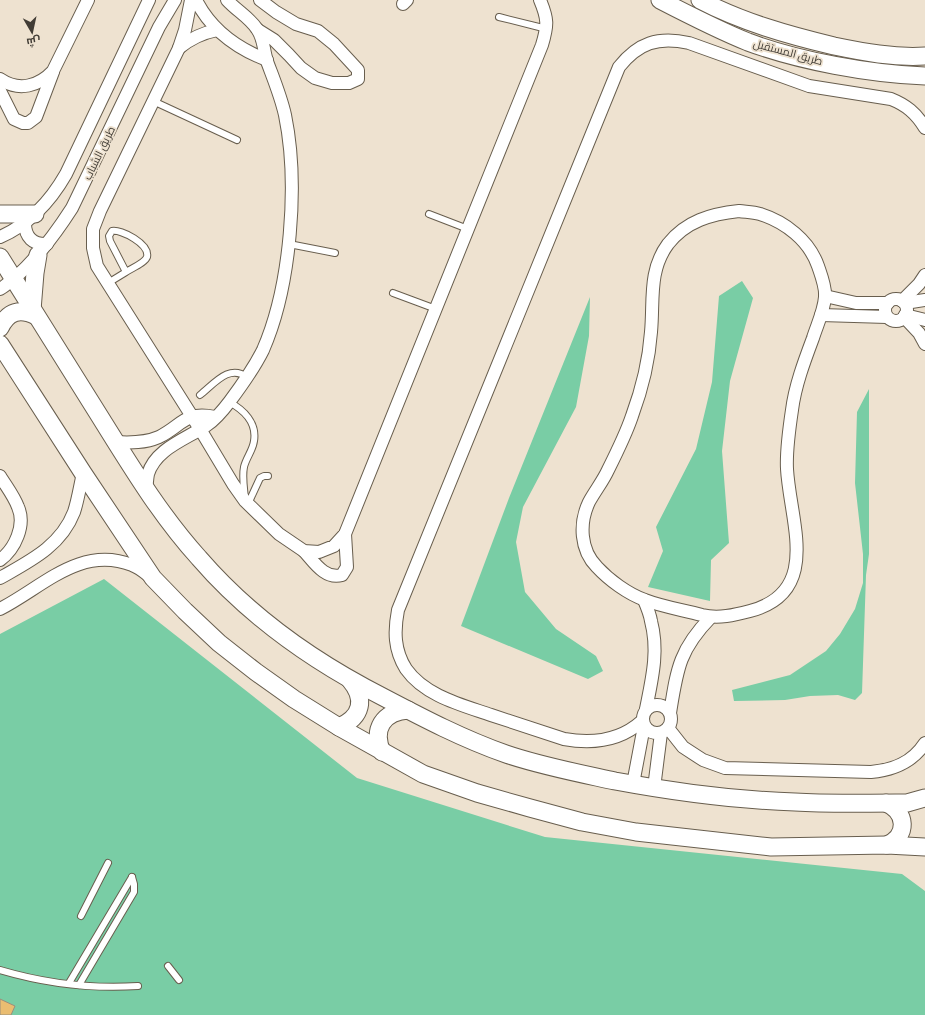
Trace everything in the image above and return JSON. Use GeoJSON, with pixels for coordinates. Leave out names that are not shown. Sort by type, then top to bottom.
{"type":"FeatureCollection","features":[{"type":"Feature","properties":{"kind":"street"},"geometry":{"type":"LineString","coordinates":[[0,91],[14,119],[23,123],[28,123],[36,117],[53,71],[88,0]]}},
{"type":"Feature","properties":{"kind":"street","name":"طريق الشباب"},"geometry":{"type":"LineString","coordinates":[[0,237],[30,218],[58,189],[149,0]]}},
{"type":"Feature","properties":{"kind":"street","name":"طريق الشباب"},"geometry":{"type":"LineString","coordinates":[[0,289],[13,279],[43,250],[72,208],[174,0]]}},
{"type":"Feature","properties":{"kind":"street"},"geometry":{"type":"LineString","coordinates":[[191,0],[185,30],[179,48],[100,211],[94,230],[93,248],[97,266],[192,416],[233,484],[247,503],[279,534],[304,550],[326,574],[334,577],[342,575],[347,567],[345,534]]}},
{"type":"Feature","properties":{"kind":"street"},"geometry":{"type":"LineString","coordinates":[[196,0],[207,19],[232,43],[248,53],[267,60]]}},
{"type":"Feature","properties":{"kind":"street"},"geometry":{"type":"LineString","coordinates":[[146,489],[148,474],[159,456],[166,450],[209,424],[248,378],[262,350],[273,322],[285,268],[289,244],[291,208],[289,143],[283,108],[258,30],[248,18],[228,0]]}},
{"type":"Feature","properties":{"kind":"street"},"geometry":{"type":"LineString","coordinates":[[258,30],[274,40],[301,68],[315,78],[332,83],[349,83],[358,78],[358,70],[334,44],[318,31],[296,24],[260,0]]}},
{"type":"Feature","properties":{"kind":"street"},"geometry":{"type":"LineString","coordinates":[[304,550],[319,552],[334,546],[345,534],[542,45],[547,29],[546,13],[540,0]]}},
{"type":"Feature","properties":{"kind":"street","name":"طريق المستقبل"},"geometry":{"type":"LineString","coordinates":[[660,0],[703,23],[750,42],[798,57],[872,71],[923,66]]}},
{"type":"Feature","properties":{"kind":"street","name":"طريق المستقبل"},"geometry":{"type":"LineString","coordinates":[[700,0],[757,24],[804,39],[872,53],[923,66]]}},
{"type":"Feature","properties":{"kind":"street"},"geometry":{"type":"LineString","coordinates":[[179,48],[190,39],[203,33],[217,30]]}},
{"type":"Feature","properties":{"kind":"street"},"geometry":{"type":"LineString","coordinates":[[643,724],[609,739],[594,742],[579,742],[564,739],[441,697],[420,684],[406,669],[398,651],[395,630],[398,610],[618,67],[637,48],[662,40],[676,40],[689,43],[809,86],[891,99],[902,103],[912,110],[920,119],[925,128]]}},
{"type":"Feature","properties":{"kind":"street"},"geometry":{"type":"LineString","coordinates":[[0,79],[13,85],[31,85],[40,82],[53,71]]}},
{"type":"Feature","properties":{"kind":"street"},"geometry":{"type":"LineString","coordinates":[[739,211],[758,214],[777,221],[794,231],[807,245],[817,262],[825,296],[821,315],[799,376],[792,406],[788,437],[787,468],[797,553],[795,573],[786,590],[771,604],[752,611],[711,617],[644,600],[606,576],[592,562],[583,543],[582,522],[589,503],[611,465],[632,416],[639,395],[647,361],[651,332],[653,283],[658,263],[668,245],[682,230],[700,219],[719,213],[739,211]]}},
{"type":"Feature","properties":{"kind":"street"},"geometry":{"type":"LineString","coordinates":[[0,214],[22,215],[30,218],[27,235],[30,240],[41,245],[43,250],[35,273],[34,313]]}},
{"type":"Feature","properties":{"kind":"street"},"geometry":{"type":"LineString","coordinates":[[0,257],[34,313],[168,522],[200,560],[235,595],[272,627],[312,656],[350,680],[449,731],[506,754],[565,771],[654,788],[725,797],[795,802],[886,803],[907,802],[925,798]]}},
{"type":"Feature","properties":{"kind":"street"},"geometry":{"type":"LineString","coordinates":[[821,315],[887,317],[894,321],[898,321],[925,275]]}},
{"type":"Feature","properties":{"kind":"street"},"geometry":{"type":"LineString","coordinates":[[825,296],[856,303],[888,303],[895,299],[904,309],[925,344]]}},
{"type":"Feature","properties":{"kind":"street"},"geometry":{"type":"LineString","coordinates":[[904,309],[925,300]]}},
{"type":"Feature","properties":{"kind":"street"},"geometry":{"type":"LineString","coordinates":[[887,317],[885,310],[888,303]]}},
{"type":"Feature","properties":{"kind":"street"},"geometry":{"type":"LineString","coordinates":[[904,309],[925,320]]}},
{"type":"Feature","properties":{"kind":"street"},"geometry":{"type":"LineString","coordinates":[[0,328],[3,320],[13,313],[26,311],[34,313]]}},
{"type":"Feature","properties":{"kind":"street"},"geometry":{"type":"LineString","coordinates":[[0,344],[153,578],[219,643],[256,672],[294,699],[382,752],[423,774],[477,793],[582,822],[621,829],[698,840],[771,847],[887,845],[925,847]]}},
{"type":"Feature","properties":{"kind":"street"},"geometry":{"type":"LineString","coordinates":[[116,442],[130,443],[148,441],[192,416],[203,415],[215,417]]}},
{"type":"Feature","properties":{"kind":"street"},"geometry":{"type":"LineString","coordinates":[[0,578],[37,557],[52,545],[65,530],[74,512],[83,473]]}},
{"type":"Feature","properties":{"kind":"street"},"geometry":{"type":"LineString","coordinates":[[0,476],[18,507],[21,522],[18,535],[12,547],[0,560]]}},
{"type":"Feature","properties":{"kind":"street"},"geometry":{"type":"LineString","coordinates":[[0,610],[16,602],[67,568],[88,560],[111,559],[133,565],[153,578]]}},
{"type":"Feature","properties":{"kind":"street"},"geometry":{"type":"LineString","coordinates":[[633,784],[643,724],[642,717],[646,709],[655,666],[655,644],[652,621],[644,600]]}},
{"type":"Feature","properties":{"kind":"street"},"geometry":{"type":"LineString","coordinates":[[654,788],[665,731],[671,721],[670,712],[678,668],[685,649],[696,632],[711,617]]}},
{"type":"Feature","properties":{"kind":"street"},"geometry":{"type":"LineString","coordinates":[[339,727],[352,720],[359,707],[360,697],[350,680]]}},
{"type":"Feature","properties":{"kind":"street"},"geometry":{"type":"LineString","coordinates":[[646,709],[656,705],[662,705],[670,712]]}},
{"type":"Feature","properties":{"kind":"street"},"geometry":{"type":"LineString","coordinates":[[382,752],[378,735],[384,720],[395,712],[408,710]]}},
{"type":"Feature","properties":{"kind":"street"},"geometry":{"type":"LineString","coordinates":[[643,724],[652,733],[665,731]]}},
{"type":"Feature","properties":{"kind":"street"},"geometry":{"type":"LineString","coordinates":[[665,731],[683,747],[703,760],[726,768],[743,769],[885,771],[911,759],[925,743]]}},
{"type":"Feature","properties":{"kind":"street"},"geometry":{"type":"LineString","coordinates":[[886,803],[895,808],[902,821],[901,831],[896,840],[887,845]]}},
{"type":"Feature","properties":{"kind":"lane"},"geometry":{"type":"LineString","coordinates":[[499,17],[547,29]]}},
{"type":"Feature","properties":{"kind":"lane"},"geometry":{"type":"LineString","coordinates":[[153,101],[237,140]]}},
{"type":"Feature","properties":{"kind":"lane"},"geometry":{"type":"LineString","coordinates":[[429,214],[468,229]]}},
{"type":"Feature","properties":{"kind":"lane"},"geometry":{"type":"LineString","coordinates":[[108,283],[126,272],[145,260],[147,256],[141,243],[117,230],[112,231],[109,236],[110,241],[126,272]]}},
{"type":"Feature","properties":{"kind":"lane"},"geometry":{"type":"LineString","coordinates":[[289,244],[335,253]]}},
{"type":"Feature","properties":{"kind":"lane"},"geometry":{"type":"LineString","coordinates":[[394,293],[436,310]]}},
{"type":"Feature","properties":{"kind":"lane"},"geometry":{"type":"LineString","coordinates":[[200,395],[228,372],[242,373],[248,378]]}},
{"type":"Feature","properties":{"kind":"lane"},"geometry":{"type":"LineString","coordinates":[[229,402],[240,408],[248,417],[253,428],[254,441],[244,467],[244,484],[247,503]]}},
{"type":"Feature","properties":{"kind":"lane"},"geometry":{"type":"LineString","coordinates":[[247,503],[260,478],[268,476]]}},
{"type":"Feature","properties":{"kind":"lane"},"geometry":{"type":"LineString","coordinates":[[81,916],[108,863]]}},
{"type":"Feature","properties":{"kind":"lane"},"geometry":{"type":"LineString","coordinates":[[70,983],[132,877],[134,892],[79,985]]}},
{"type":"Feature","properties":{"kind":"lane"},"geometry":{"type":"LineString","coordinates":[[168,966],[179,980]]}},
{"type":"Feature","properties":{"kind":"lane"},"geometry":{"type":"LineString","coordinates":[[0,970],[44,980],[79,985],[138,986]]}},
{"type":"Feature","properties":{"kind":"green space"},"geometry":{"type":"Polygon","coordinates":[[[742,281],[753,298],[730,381],[722,451],[729,543],[711,560],[710,601],[648,587],[663,551],[656,527],[696,449],[712,382],[719,296],[742,281]]]}},
{"type":"Feature","properties":{"kind":"green space"},"geometry":{"type":"Polygon","coordinates":[[[590,297],[589,336],[576,407],[523,507],[516,542],[525,592],[556,629],[596,656],[603,671],[588,679],[461,626],[509,498],[590,297]]]}},
{"type":"Feature","properties":{"kind":"green space"},"geometry":{"type":"Polygon","coordinates":[[[869,389],[869,554],[866,575],[862,693],[855,700],[838,695],[810,696],[785,700],[734,701],[732,690],[790,675],[826,651],[840,634],[855,609],[863,583],[863,554],[855,483],[857,412],[869,389]]]}},
{"type":"Feature","properties":{"kind":"green space"},"geometry":{"type":"Polygon","coordinates":[[[104,579],[357,778],[545,837],[902,874],[925,891],[925,1015],[0,1015],[0,634],[104,579]]]}},
{"type":"Feature","properties":{"kind":"building"},"geometry":{"type":"Polygon","coordinates":[[[0,999],[15,1006],[11,1015],[0,1015],[0,999]]]}}]}
